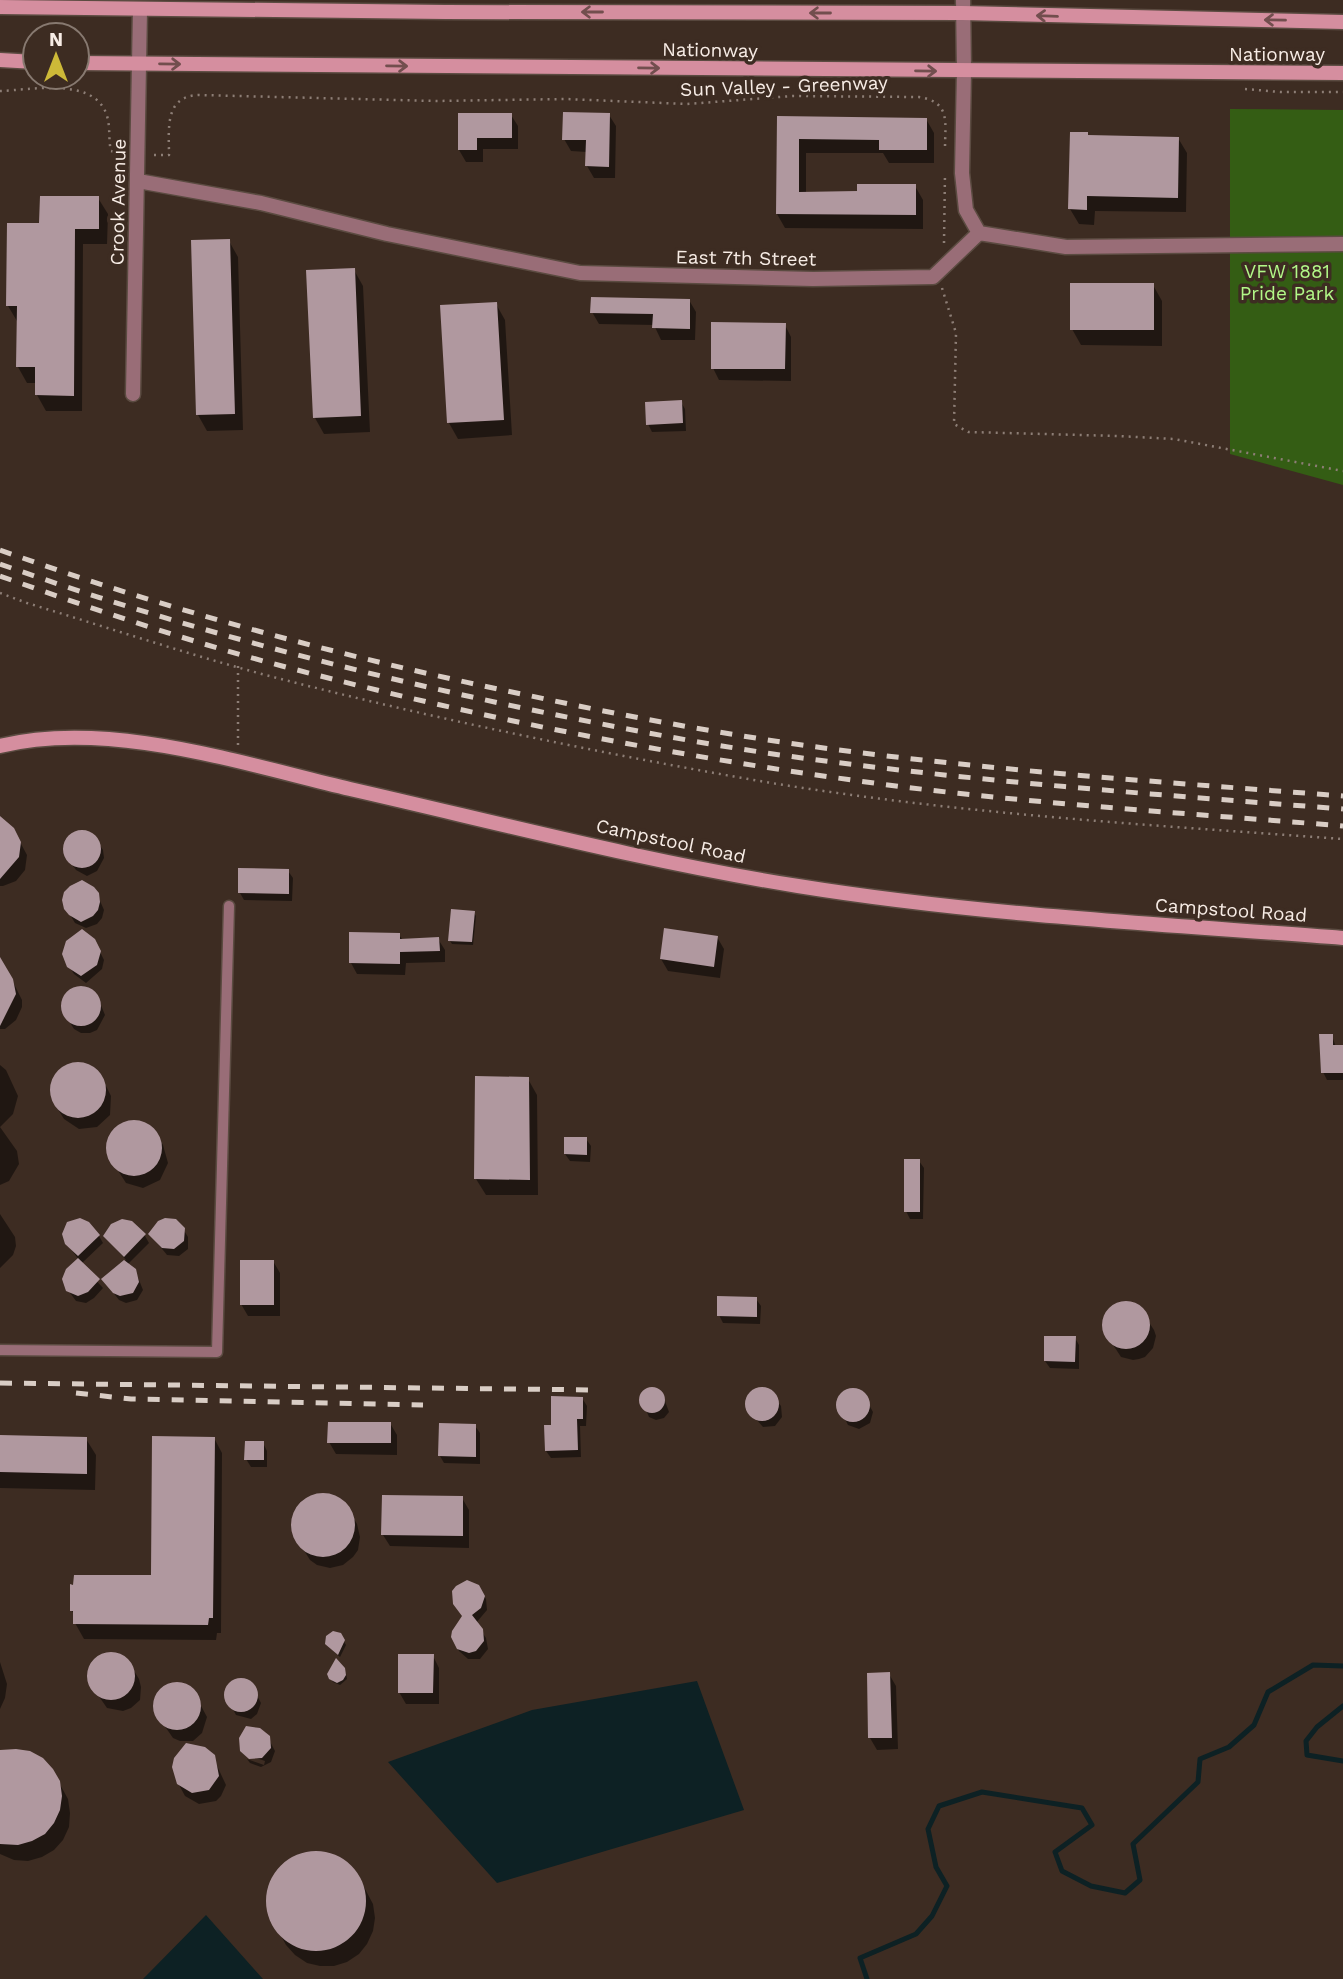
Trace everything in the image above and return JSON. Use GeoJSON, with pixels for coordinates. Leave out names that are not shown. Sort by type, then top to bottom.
{"type":"FeatureCollection","features":[{"type":"Feature","properties":{"kind":"main road","name":"Nationway"},"geometry":{"type":"LineString","coordinates":[[0,8],[140,10],[963,7],[1343,22]]}},
{"type":"Feature","properties":{"kind":"main road"},"geometry":{"type":"LineString","coordinates":[[0,60],[21,61]]}},
{"type":"Feature","properties":{"kind":"main road","name":"Nationway"},"geometry":{"type":"LineString","coordinates":[[91,63],[1343,73]]}},
{"type":"Feature","properties":{"kind":"main road","name":"Campstool Road"},"geometry":{"type":"LineString","coordinates":[[0,746],[60,737],[156,745],[626,853],[797,886],[1064,917],[1343,938]]}},
{"type":"Feature","properties":{"kind":"street"},"geometry":{"type":"LineString","coordinates":[[963,7],[962,173],[966,210],[979,233]]}},
{"type":"Feature","properties":{"kind":"street","name":"Crook Avenue"},"geometry":{"type":"LineString","coordinates":[[133,394],[140,10]]}},
{"type":"Feature","properties":{"kind":"street","name":"East 7th Street"},"geometry":{"type":"LineString","coordinates":[[138,181],[261,204],[387,234],[580,273],[827,279],[933,277],[943,270]]}},
{"type":"Feature","properties":{"kind":"street"},"geometry":{"type":"LineString","coordinates":[[979,233],[1066,247],[1343,244]]}},
{"type":"Feature","properties":{"kind":"street"},"geometry":{"type":"LineString","coordinates":[[943,270],[979,233]]}},
{"type":"Feature","properties":{"kind":"lane"},"geometry":{"type":"LineString","coordinates":[[0,1350],[217,1352],[229,906]]}},
{"type":"Feature","properties":{"kind":"path"},"geometry":{"type":"LineString","coordinates":[[0,91],[72,89],[90,94],[105,109],[110,129],[110,146],[114,153]]}},
{"type":"Feature","properties":{"kind":"path"},"geometry":{"type":"LineString","coordinates":[[1240,89],[1343,92]]}},
{"type":"Feature","properties":{"kind":"path","name":"Sun Valley - Greenway"},"geometry":{"type":"LineString","coordinates":[[169,155],[169,119],[180,100],[199,95],[436,101],[566,99],[687,104],[793,96],[919,97],[930,98],[943,109],[945,152]]}},
{"type":"Feature","properties":{"kind":"path"},"geometry":{"type":"LineString","coordinates":[[944,243],[945,163]]}},
{"type":"Feature","properties":{"kind":"path"},"geometry":{"type":"LineString","coordinates":[[943,270],[942,291],[956,333],[954,424],[968,432],[1174,439],[1343,471]]}},
{"type":"Feature","properties":{"kind":"path"},"geometry":{"type":"LineString","coordinates":[[0,593],[270,676],[476,726],[722,775],[932,806],[1343,839]]}},
{"type":"Feature","properties":{"kind":"path"},"geometry":{"type":"LineString","coordinates":[[238,666],[238,763]]}},
{"type":"Feature","properties":{"kind":"green space","name":"VFW 1881 Pride Park"},"geometry":{"type":"Polygon","coordinates":[[[1230,109],[1343,110],[1343,485],[1230,454],[1230,109]]]}},
{"type":"Feature","properties":{"kind":"water"},"geometry":{"type":"Polygon","coordinates":[[[697,1681],[744,1810],[497,1883],[388,1762],[532,1710],[697,1681]]]}},
{"type":"Feature","properties":{"kind":"water"},"geometry":{"type":"Polygon","coordinates":[[[206,1915],[263,1979],[143,1979],[206,1915]]]}},
{"type":"Feature","properties":{"kind":"building"},"geometry":{"type":"Polygon","coordinates":[[[563,112],[610,113],[609,167],[585,166],[586,140],[562,140],[563,112]]]}},
{"type":"Feature","properties":{"kind":"building"},"geometry":{"type":"Polygon","coordinates":[[[458,113],[512,113],[512,138],[477,138],[477,150],[458,150],[458,113]]]}},
{"type":"Feature","properties":{"kind":"building"},"geometry":{"type":"Polygon","coordinates":[[[777,116],[927,118],[927,150],[879,150],[879,140],[799,139],[799,192],[857,191],[857,184],[916,184],[916,215],[776,214],[777,116]]]}},
{"type":"Feature","properties":{"kind":"building"},"geometry":{"type":"Polygon","coordinates":[[[1070,132],[1088,132],[1088,135],[1179,137],[1178,198],[1087,196],[1087,210],[1068,209],[1070,132]]]}},
{"type":"Feature","properties":{"kind":"building"},"geometry":{"type":"Polygon","coordinates":[[[40,196],[99,196],[99,229],[75,229],[74,396],[35,395],[35,367],[16,367],[17,306],[6,306],[7,223],[39,223],[40,196]]]}},
{"type":"Feature","properties":{"kind":"building"},"geometry":{"type":"Polygon","coordinates":[[[230,239],[235,414],[196,415],[191,240],[230,239]]]}},
{"type":"Feature","properties":{"kind":"building"},"geometry":{"type":"Polygon","coordinates":[[[355,268],[361,416],[313,418],[306,270],[355,268]]]}},
{"type":"Feature","properties":{"kind":"building"},"geometry":{"type":"Polygon","coordinates":[[[1070,283],[1154,283],[1154,330],[1070,330],[1070,283]]]}},
{"type":"Feature","properties":{"kind":"building"},"geometry":{"type":"Polygon","coordinates":[[[591,297],[690,299],[690,329],[652,328],[653,314],[590,313],[591,297]]]}},
{"type":"Feature","properties":{"kind":"building"},"geometry":{"type":"Polygon","coordinates":[[[497,302],[504,420],[447,423],[440,305],[497,302]]]}},
{"type":"Feature","properties":{"kind":"building"},"geometry":{"type":"Polygon","coordinates":[[[711,322],[786,323],[785,369],[711,369],[711,322]]]}},
{"type":"Feature","properties":{"kind":"building"},"geometry":{"type":"Polygon","coordinates":[[[682,400],[683,423],[646,425],[645,402],[682,400]]]}},
{"type":"Feature","properties":{"kind":"building"},"geometry":{"type":"Polygon","coordinates":[[[0,816],[14,828],[21,842],[19,857],[0,879],[0,816]]]}},
{"type":"Feature","properties":{"kind":"building"},"geometry":{"type":"Polygon","coordinates":[[[82,830],[95,836],[101,849],[95,862],[82,868],[69,862],[63,849],[69,836],[82,830]]]}},
{"type":"Feature","properties":{"kind":"building"},"geometry":{"type":"Polygon","coordinates":[[[238,868],[289,869],[289,894],[238,893],[238,868]]]}},
{"type":"Feature","properties":{"kind":"building"},"geometry":{"type":"Polygon","coordinates":[[[82,880],[99,893],[100,902],[93,916],[81,922],[69,915],[62,900],[64,892],[70,886],[82,880]]]}},
{"type":"Feature","properties":{"kind":"building"},"geometry":{"type":"Polygon","coordinates":[[[451,909],[475,911],[472,942],[448,941],[451,909]]]}},
{"type":"Feature","properties":{"kind":"building"},"geometry":{"type":"Polygon","coordinates":[[[664,928],[718,936],[714,967],[660,959],[664,928]]]}},
{"type":"Feature","properties":{"kind":"building"},"geometry":{"type":"Polygon","coordinates":[[[82,929],[95,939],[101,951],[97,965],[81,976],[67,967],[62,954],[66,941],[82,929]]]}},
{"type":"Feature","properties":{"kind":"building"},"geometry":{"type":"Polygon","coordinates":[[[349,932],[400,933],[400,939],[439,937],[440,951],[400,952],[400,964],[349,963],[349,932]]]}},
{"type":"Feature","properties":{"kind":"building"},"geometry":{"type":"Polygon","coordinates":[[[0,957],[13,979],[16,994],[0,1026],[0,957]]]}},
{"type":"Feature","properties":{"kind":"building"},"geometry":{"type":"Polygon","coordinates":[[[81,986],[89,987],[95,992],[100,998],[100,1014],[95,1020],[89,1025],[81,1026],[73,1025],[67,1020],[62,1014],[61,1006],[62,998],[67,992],[73,987],[81,986]]]}},
{"type":"Feature","properties":{"kind":"building"},"geometry":{"type":"Polygon","coordinates":[[[1319,1034],[1333,1034],[1333,1045],[1343,1045],[1343,1073],[1321,1073],[1319,1034]]]}},
{"type":"Feature","properties":{"kind":"building"},"geometry":{"type":"Polygon","coordinates":[[[73,1062],[83,1062],[98,1070],[104,1079],[104,1101],[98,1110],[83,1118],[73,1118],[55,1106],[50,1095],[50,1085],[62,1067],[73,1062]]]}},
{"type":"Feature","properties":{"kind":"building"},"geometry":{"type":"Polygon","coordinates":[[[475,1076],[529,1077],[530,1180],[474,1179],[475,1076]]]}},
{"type":"Feature","properties":{"kind":"building"},"geometry":{"type":"Polygon","coordinates":[[[129,1120],[139,1120],[154,1128],[160,1137],[160,1159],[154,1168],[139,1176],[129,1176],[111,1164],[106,1153],[106,1143],[118,1125],[129,1120]]]}},
{"type":"Feature","properties":{"kind":"building"},"geometry":{"type":"Polygon","coordinates":[[[564,1137],[587,1137],[587,1155],[564,1154],[564,1137]]]}},
{"type":"Feature","properties":{"kind":"building"},"geometry":{"type":"Polygon","coordinates":[[[904,1159],[920,1159],[920,1212],[904,1212],[904,1159]]]}},
{"type":"Feature","properties":{"kind":"building"},"geometry":{"type":"Polygon","coordinates":[[[80,1218],[89,1222],[100,1235],[78,1256],[65,1244],[62,1234],[67,1222],[80,1218]]]}},
{"type":"Feature","properties":{"kind":"building"},"geometry":{"type":"Polygon","coordinates":[[[165,1218],[176,1219],[185,1228],[184,1241],[174,1249],[162,1248],[148,1234],[158,1221],[165,1218]]]}},
{"type":"Feature","properties":{"kind":"building"},"geometry":{"type":"Polygon","coordinates":[[[122,1219],[132,1221],[146,1234],[124,1257],[103,1236],[111,1224],[122,1219]]]}},
{"type":"Feature","properties":{"kind":"building"},"geometry":{"type":"Polygon","coordinates":[[[78,1258],[100,1279],[88,1292],[78,1296],[66,1291],[62,1279],[66,1269],[78,1258]]]}},
{"type":"Feature","properties":{"kind":"building"},"geometry":{"type":"Polygon","coordinates":[[[124,1260],[136,1269],[139,1282],[133,1293],[120,1296],[113,1293],[101,1279],[124,1260]]]}},
{"type":"Feature","properties":{"kind":"building"},"geometry":{"type":"Polygon","coordinates":[[[240,1260],[274,1260],[274,1305],[240,1305],[240,1260]]]}},
{"type":"Feature","properties":{"kind":"building"},"geometry":{"type":"Polygon","coordinates":[[[717,1296],[757,1297],[757,1317],[717,1316],[717,1296]]]}},
{"type":"Feature","properties":{"kind":"building"},"geometry":{"type":"Polygon","coordinates":[[[1126,1301],[1143,1308],[1150,1325],[1143,1342],[1126,1349],[1109,1342],[1102,1325],[1109,1308],[1126,1301]]]}},
{"type":"Feature","properties":{"kind":"building"},"geometry":{"type":"Polygon","coordinates":[[[1044,1336],[1076,1336],[1075,1362],[1044,1361],[1044,1336]]]}},
{"type":"Feature","properties":{"kind":"building"},"geometry":{"type":"Polygon","coordinates":[[[652,1387],[661,1391],[665,1400],[661,1409],[652,1413],[643,1409],[639,1400],[643,1391],[652,1387]]]}},
{"type":"Feature","properties":{"kind":"building"},"geometry":{"type":"Polygon","coordinates":[[[762,1387],[774,1392],[779,1404],[774,1416],[762,1421],[750,1416],[745,1404],[750,1392],[762,1387]]]}},
{"type":"Feature","properties":{"kind":"building"},"geometry":{"type":"Polygon","coordinates":[[[853,1388],[865,1393],[870,1405],[865,1417],[853,1422],[841,1417],[836,1405],[841,1393],[853,1388]]]}},
{"type":"Feature","properties":{"kind":"building"},"geometry":{"type":"Polygon","coordinates":[[[551,1396],[583,1397],[583,1419],[577,1419],[578,1450],[545,1451],[544,1425],[551,1425],[551,1396]]]}},
{"type":"Feature","properties":{"kind":"building"},"geometry":{"type":"Polygon","coordinates":[[[328,1422],[391,1422],[391,1443],[327,1443],[328,1422]]]}},
{"type":"Feature","properties":{"kind":"building"},"geometry":{"type":"Polygon","coordinates":[[[439,1423],[476,1424],[476,1457],[438,1456],[439,1423]]]}},
{"type":"Feature","properties":{"kind":"building"},"geometry":{"type":"Polygon","coordinates":[[[0,1435],[87,1437],[87,1474],[0,1472],[0,1435]]]}},
{"type":"Feature","properties":{"kind":"building"},"geometry":{"type":"Polygon","coordinates":[[[152,1436],[215,1437],[213,1618],[209,1618],[208,1625],[73,1624],[70,1584],[73,1585],[74,1575],[151,1575],[152,1436]]]}},
{"type":"Feature","properties":{"kind":"building"},"geometry":{"type":"Polygon","coordinates":[[[245,1441],[264,1441],[264,1460],[244,1460],[245,1441]]]}},
{"type":"Feature","properties":{"kind":"building"},"geometry":{"type":"Polygon","coordinates":[[[323,1493],[341,1499],[349,1507],[355,1525],[349,1543],[341,1551],[323,1557],[305,1551],[297,1543],[291,1525],[297,1507],[305,1499],[323,1493]]]}},
{"type":"Feature","properties":{"kind":"building"},"geometry":{"type":"Polygon","coordinates":[[[382,1495],[463,1496],[463,1536],[381,1535],[382,1495]]]}},
{"type":"Feature","properties":{"kind":"building"},"geometry":{"type":"Polygon","coordinates":[[[467,1580],[479,1585],[485,1596],[481,1608],[472,1615],[483,1629],[484,1641],[476,1651],[469,1653],[457,1649],[451,1637],[462,1616],[453,1604],[452,1591],[467,1580]]]}},
{"type":"Feature","properties":{"kind":"building"},"geometry":{"type":"Polygon","coordinates":[[[333,1631],[341,1633],[345,1640],[338,1655],[325,1644],[326,1636],[333,1631]]]}},
{"type":"Feature","properties":{"kind":"building"},"geometry":{"type":"Polygon","coordinates":[[[111,1652],[128,1659],[135,1676],[128,1693],[111,1700],[94,1693],[87,1676],[94,1659],[111,1652]]]}},
{"type":"Feature","properties":{"kind":"building"},"geometry":{"type":"Polygon","coordinates":[[[398,1654],[434,1654],[433,1693],[398,1693],[398,1654]]]}},
{"type":"Feature","properties":{"kind":"building"},"geometry":{"type":"Polygon","coordinates":[[[336,1658],[345,1668],[346,1675],[337,1683],[329,1679],[327,1674],[336,1658]]]}},
{"type":"Feature","properties":{"kind":"building"},"geometry":{"type":"Polygon","coordinates":[[[890,1672],[892,1738],[868,1738],[867,1673],[890,1672]]]}},
{"type":"Feature","properties":{"kind":"building"},"geometry":{"type":"Polygon","coordinates":[[[241,1678],[253,1683],[258,1695],[253,1707],[241,1712],[229,1707],[224,1695],[229,1683],[241,1678]]]}},
{"type":"Feature","properties":{"kind":"building"},"geometry":{"type":"Polygon","coordinates":[[[177,1682],[194,1689],[201,1706],[194,1723],[177,1730],[160,1723],[153,1706],[160,1689],[177,1682]]]}},
{"type":"Feature","properties":{"kind":"building"},"geometry":{"type":"Polygon","coordinates":[[[246,1726],[260,1728],[270,1736],[271,1748],[262,1758],[249,1759],[240,1751],[239,1738],[246,1726]]]}},
{"type":"Feature","properties":{"kind":"building"},"geometry":{"type":"Polygon","coordinates":[[[186,1743],[205,1747],[215,1755],[219,1776],[209,1790],[192,1793],[177,1784],[172,1767],[174,1758],[186,1743]]]}},
{"type":"Feature","properties":{"kind":"building"},"geometry":{"type":"Polygon","coordinates":[[[0,1750],[30,1751],[43,1758],[53,1769],[60,1781],[60,1810],[45,1834],[18,1845],[0,1844],[0,1750]]]}},
{"type":"Feature","properties":{"kind":"building"},"geometry":{"type":"Polygon","coordinates":[[[316,1851],[344,1859],[358,1873],[366,1901],[358,1929],[344,1943],[316,1951],[288,1943],[274,1929],[266,1901],[274,1873],[288,1859],[316,1851]]]}},
{"type":"Feature","properties":{"kind":"waterway"},"geometry":{"type":"LineString","coordinates":[[867,1979],[860,1958],[916,1934],[932,1916],[947,1886],[936,1867],[928,1829],[939,1806],[982,1792],[1082,1808],[1092,1825],[1055,1852],[1062,1871],[1091,1886],[1125,1893],[1140,1880],[1133,1844],[1198,1782],[1200,1759],[1229,1747],[1254,1725],[1268,1692],[1313,1665],[1343,1666]]}},
{"type":"Feature","properties":{"kind":"waterway"},"geometry":{"type":"LineString","coordinates":[[1343,1706],[1317,1727],[1306,1741],[1307,1755],[1343,1761]]}},
{"type":"Feature","properties":{"kind":"railway"},"geometry":{"type":"LineString","coordinates":[[0,550],[131,594],[330,650],[464,682],[666,723],[802,745],[937,762],[1343,796]]}},
{"type":"Feature","properties":{"kind":"railway"},"geometry":{"type":"LineString","coordinates":[[0,564],[132,608],[333,664],[570,718],[669,737],[802,758],[937,774],[1343,809]]}},
{"type":"Feature","properties":{"kind":"railway"},"geometry":{"type":"LineString","coordinates":[[0,576],[140,624],[282,666],[436,704],[591,737],[904,787],[1069,804],[1343,826]]}},
{"type":"Feature","properties":{"kind":"railway"},"geometry":{"type":"LineString","coordinates":[[0,1383],[596,1390]]}},
{"type":"Feature","properties":{"kind":"railway"},"geometry":{"type":"LineString","coordinates":[[76,1393],[131,1399],[423,1405]]}}]}
